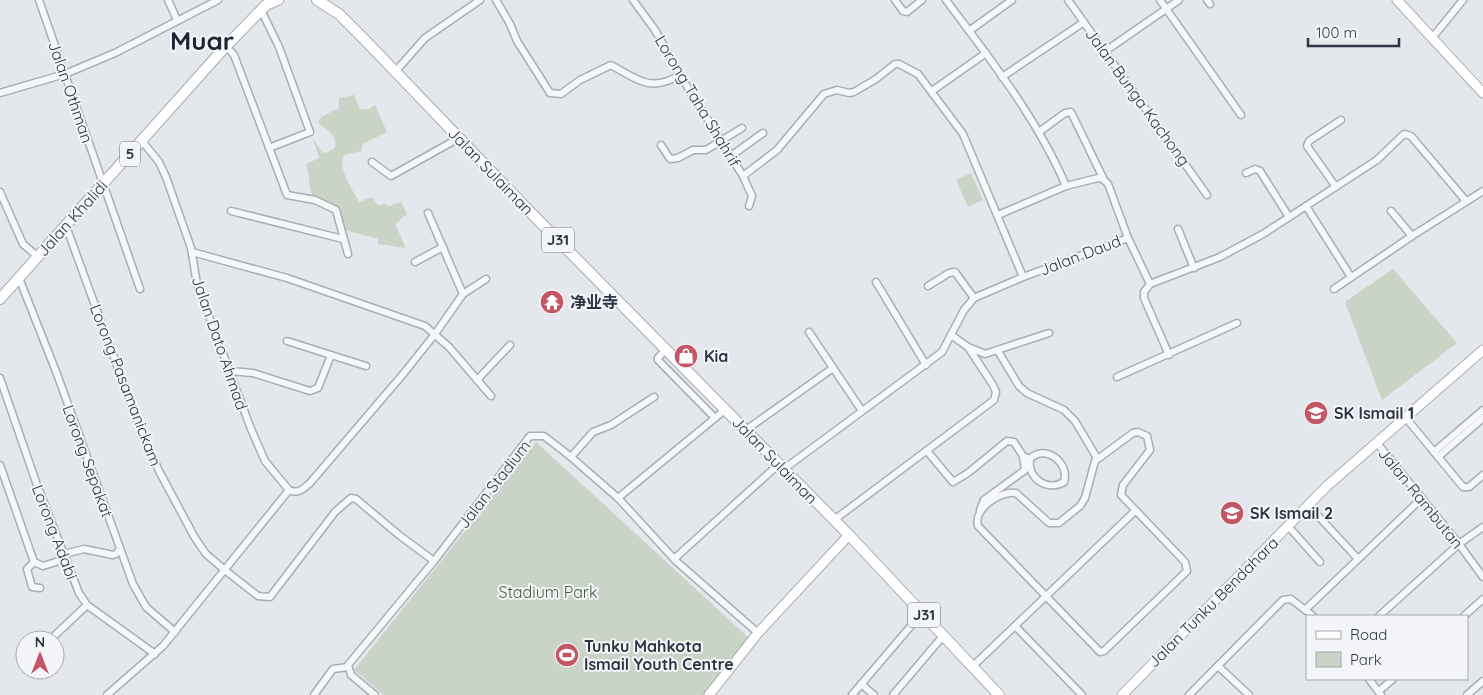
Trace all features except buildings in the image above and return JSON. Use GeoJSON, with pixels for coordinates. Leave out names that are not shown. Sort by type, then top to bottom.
{"type":"FeatureCollection","features":[{"type":"Feature","properties":{"kind":"main road","name":"5"},"geometry":{"type":"LineString","coordinates":[[264,5],[278,0]]}},
{"type":"Feature","properties":{"kind":"main road","name":"Jalan Sulaiman"},"geometry":{"type":"LineString","coordinates":[[321,1],[344,20],[849,535]]}},
{"type":"Feature","properties":{"kind":"main road","name":"Jalan Khalidi"},"geometry":{"type":"LineString","coordinates":[[0,299],[264,5]]}},
{"type":"Feature","properties":{"kind":"main road","name":"J31"},"geometry":{"type":"LineString","coordinates":[[849,535],[998,695]]}},
{"type":"Feature","properties":{"kind":"street","name":"Jalan Othman"},"geometry":{"type":"LineString","coordinates":[[41,0],[64,74],[140,289]]}},
{"type":"Feature","properties":{"kind":"street"},"geometry":{"type":"LineString","coordinates":[[168,0],[177,20]]}},
{"type":"Feature","properties":{"kind":"street"},"geometry":{"type":"LineString","coordinates":[[0,93],[64,74],[115,52],[218,0]]}},
{"type":"Feature","properties":{"kind":"street"},"geometry":{"type":"LineString","coordinates":[[395,72],[425,38],[480,0]]}},
{"type":"Feature","properties":{"kind":"street"},"geometry":{"type":"LineString","coordinates":[[496,0],[532,66],[553,95],[561,94],[580,80],[611,65],[632,77],[656,84],[664,84],[680,75]]}},
{"type":"Feature","properties":{"kind":"street","name":"Lorong Taha Shahrif"},"geometry":{"type":"LineString","coordinates":[[633,0],[655,30],[680,75],[743,176],[752,196],[749,206]]}},
{"type":"Feature","properties":{"kind":"street"},"geometry":{"type":"LineString","coordinates":[[895,0],[903,11],[907,12],[922,0]]}},
{"type":"Feature","properties":{"kind":"street"},"geometry":{"type":"LineString","coordinates":[[946,0],[986,53],[1039,132],[1066,186]]}},
{"type":"Feature","properties":{"kind":"street"},"geometry":{"type":"LineString","coordinates":[[969,31],[1012,0]]}},
{"type":"Feature","properties":{"kind":"street","name":"Jalan Bunga Kachong"},"geometry":{"type":"LineString","coordinates":[[1068,0],[1207,196]]}},
{"type":"Feature","properties":{"kind":"street"},"geometry":{"type":"LineString","coordinates":[[1160,0],[1241,116]]}},
{"type":"Feature","properties":{"kind":"street"},"geometry":{"type":"LineString","coordinates":[[1104,52],[1179,0]]}},
{"type":"Feature","properties":{"kind":"street"},"geometry":{"type":"LineString","coordinates":[[1397,0],[1483,92]]}},
{"type":"Feature","properties":{"kind":"street"},"geometry":{"type":"LineString","coordinates":[[1432,38],[1464,0]]}},
{"type":"Feature","properties":{"kind":"street"},"geometry":{"type":"LineString","coordinates":[[264,5],[310,132],[268,148]]}},
{"type":"Feature","properties":{"kind":"street"},"geometry":{"type":"LineString","coordinates":[[1002,77],[1084,22]]}},
{"type":"Feature","properties":{"kind":"street"},"geometry":{"type":"LineString","coordinates":[[226,46],[234,55],[286,195],[315,200],[336,210],[339,217],[342,239],[348,254]]}},
{"type":"Feature","properties":{"kind":"street"},"geometry":{"type":"LineString","coordinates":[[932,91],[986,53]]}},
{"type":"Feature","properties":{"kind":"street"},"geometry":{"type":"LineString","coordinates":[[743,176],[777,150],[819,99],[830,91],[854,92],[899,64],[918,74],[963,134],[1023,277]]}},
{"type":"Feature","properties":{"kind":"street","name":"Jalan Daud"},"geometry":{"type":"LineString","coordinates":[[974,298],[1023,277],[1128,238],[1108,184],[1104,180],[1071,112],[1064,113],[1039,132]]}},
{"type":"Feature","properties":{"kind":"street"},"geometry":{"type":"LineString","coordinates":[[1336,188],[1307,143],[1341,120]]}},
{"type":"Feature","properties":{"kind":"street"},"geometry":{"type":"LineString","coordinates":[[661,145],[672,160],[694,150],[706,150],[742,128]]}},
{"type":"Feature","properties":{"kind":"street"},"geometry":{"type":"LineString","coordinates":[[731,156],[763,133]]}},
{"type":"Feature","properties":{"kind":"street"},"geometry":{"type":"LineString","coordinates":[[1169,355],[1144,298],[1144,292],[1150,284],[1240,248],[1377,160],[1404,134],[1411,136],[1466,201]]}},
{"type":"Feature","properties":{"kind":"street"},"geometry":{"type":"LineString","coordinates":[[372,162],[391,176],[459,138]]}},
{"type":"Feature","properties":{"kind":"street","name":"Jalan Dato Ahmad"},"geometry":{"type":"LineString","coordinates":[[142,140],[159,162],[166,177],[192,252],[197,284],[247,420],[265,461],[288,488]]}},
{"type":"Feature","properties":{"kind":"street"},"geometry":{"type":"LineString","coordinates":[[1246,173],[1256,169],[1260,171],[1289,217]]}},
{"type":"Feature","properties":{"kind":"street"},"geometry":{"type":"LineString","coordinates":[[998,215],[1066,186],[1093,179],[1104,180]]}},
{"type":"Feature","properties":{"kind":"street"},"geometry":{"type":"LineString","coordinates":[[1334,289],[1483,191]]}},
{"type":"Feature","properties":{"kind":"street"},"geometry":{"type":"LineString","coordinates":[[0,192],[23,244],[38,257]]}},
{"type":"Feature","properties":{"kind":"street"},"geometry":{"type":"LineString","coordinates":[[1306,206],[1351,277]]}},
{"type":"Feature","properties":{"kind":"street"},"geometry":{"type":"LineString","coordinates":[[232,211],[342,239]]}},
{"type":"Feature","properties":{"kind":"street"},"geometry":{"type":"LineString","coordinates":[[1391,211],[1412,236]]}},
{"type":"Feature","properties":{"kind":"street"},"geometry":{"type":"LineString","coordinates":[[428,213],[463,294]]}},
{"type":"Feature","properties":{"kind":"street","name":"Lorong Pasamanickam"},"geometry":{"type":"LineString","coordinates":[[66,226],[126,393],[159,471],[202,549],[226,571],[258,596],[270,597],[335,512],[351,498],[356,499],[434,561]]}},
{"type":"Feature","properties":{"kind":"street"},"geometry":{"type":"LineString","coordinates":[[1178,229],[1194,268]]}},
{"type":"Feature","properties":{"kind":"street"},"geometry":{"type":"LineString","coordinates":[[1128,238],[1150,284]]}},
{"type":"Feature","properties":{"kind":"street"},"geometry":{"type":"LineString","coordinates":[[415,262],[443,247]]}},
{"type":"Feature","properties":{"kind":"street"},"geometry":{"type":"LineString","coordinates":[[192,252],[287,278],[380,308],[425,326],[435,334],[491,396]]}},
{"type":"Feature","properties":{"kind":"street"},"geometry":{"type":"LineString","coordinates":[[674,559],[782,467],[942,352],[964,310],[974,298],[955,272],[949,273],[928,286]]}},
{"type":"Feature","properties":{"kind":"street","name":"Lorong Sepakat"},"geometry":{"type":"LineString","coordinates":[[19,278],[57,374],[132,584],[146,607],[175,632]]}},
{"type":"Feature","properties":{"kind":"street"},"geometry":{"type":"LineString","coordinates":[[107,695],[155,654],[175,632],[226,571],[288,488],[295,492],[301,491],[310,483],[435,334],[463,294],[486,278]]}},
{"type":"Feature","properties":{"kind":"street"},"geometry":{"type":"LineString","coordinates":[[876,282],[926,364]]}},
{"type":"Feature","properties":{"kind":"street"},"geometry":{"type":"LineString","coordinates":[[1117,377],[1237,323]]}},
{"type":"Feature","properties":{"kind":"street"},"geometry":{"type":"LineString","coordinates":[[809,332],[862,411]]}},
{"type":"Feature","properties":{"kind":"street"},"geometry":{"type":"LineString","coordinates":[[951,335],[968,347],[985,354],[1049,333]]}},
{"type":"Feature","properties":{"kind":"street"},"geometry":{"type":"LineString","coordinates":[[287,342],[366,366]]}},
{"type":"Feature","properties":{"kind":"street"},"geometry":{"type":"LineString","coordinates":[[477,380],[510,345]]}},
{"type":"Feature","properties":{"kind":"street"},"geometry":{"type":"LineString","coordinates":[[834,520],[994,400],[996,392],[993,385],[968,347]]}},
{"type":"Feature","properties":{"kind":"street"},"geometry":{"type":"LineString","coordinates":[[666,349],[658,360],[683,383],[715,418]]}},
{"type":"Feature","properties":{"kind":"street","name":"Jalan Tunku Bendahara"},"geometry":{"type":"LineString","coordinates":[[1122,695],[1327,486],[1483,350]]}},
{"type":"Feature","properties":{"kind":"street"},"geometry":{"type":"LineString","coordinates":[[998,351],[1023,389],[1042,401],[1064,410],[1075,421],[1098,458]]}},
{"type":"Feature","properties":{"kind":"street"},"geometry":{"type":"LineString","coordinates":[[230,371],[253,373],[310,391],[318,388],[331,355]]}},
{"type":"Feature","properties":{"kind":"street"},"geometry":{"type":"LineString","coordinates":[[746,430],[834,368]]}},
{"type":"Feature","properties":{"kind":"street"},"geometry":{"type":"LineString","coordinates":[[683,383],[692,376]]}},
{"type":"Feature","properties":{"kind":"street","name":"Lorong Adabi"},"geometry":{"type":"LineString","coordinates":[[0,378],[37,485],[79,593],[87,605],[155,654]]}},
{"type":"Feature","properties":{"kind":"street"},"geometry":{"type":"LineString","coordinates":[[571,457],[593,432],[610,425],[654,397]]}},
{"type":"Feature","properties":{"kind":"street"},"geometry":{"type":"LineString","coordinates":[[618,498],[726,409]]}},
{"type":"Feature","properties":{"kind":"street"},"geometry":{"type":"LineString","coordinates":[[1436,455],[1483,410]]}},
{"type":"Feature","properties":{"kind":"street"},"geometry":{"type":"LineString","coordinates":[[1406,418],[1463,487],[1469,487],[1483,475]]}},
{"type":"Feature","properties":{"kind":"street"},"geometry":{"type":"LineString","coordinates":[[1436,455],[1483,418]]}},
{"type":"Feature","properties":{"kind":"street"},"geometry":{"type":"LineString","coordinates":[[980,510],[1006,493],[1012,492],[1016,493],[1049,523],[1059,523],[1083,502],[1093,464],[1098,458],[1133,433],[1143,432],[1148,436],[1150,450],[1121,489],[1123,499],[1185,562],[1187,571],[1104,651],[1100,652],[978,526],[976,520],[980,510],[984,500],[1024,470],[1027,457]]}},
{"type":"Feature","properties":{"kind":"street","name":"Jalan Stadium"},"geometry":{"type":"LineString","coordinates":[[348,667],[434,561],[530,436],[544,436],[571,457],[618,498],[674,559],[758,633]]}},
{"type":"Feature","properties":{"kind":"street"},"geometry":{"type":"LineString","coordinates":[[927,451],[953,482],[968,473],[1007,441],[1014,442],[1027,457],[1033,474],[1044,485],[1052,486],[1064,482],[1065,473],[1055,456],[1042,452],[1027,457]]}},
{"type":"Feature","properties":{"kind":"street","name":"Jalan Rambutan"},"geometry":{"type":"LineString","coordinates":[[1377,443],[1460,544],[1483,577]]}},
{"type":"Feature","properties":{"kind":"street"},"geometry":{"type":"LineString","coordinates":[[0,464],[34,562],[43,566],[84,549],[113,555],[119,550]]}},
{"type":"Feature","properties":{"kind":"street"},"geometry":{"type":"LineString","coordinates":[[1306,610],[1422,498]]}},
{"type":"Feature","properties":{"kind":"street"},"geometry":{"type":"LineString","coordinates":[[1309,506],[1358,559]]}},
{"type":"Feature","properties":{"kind":"street"},"geometry":{"type":"LineString","coordinates":[[972,667],[1135,511]]}},
{"type":"Feature","properties":{"kind":"street"},"geometry":{"type":"LineString","coordinates":[[1288,526],[1320,562]]}},
{"type":"Feature","properties":{"kind":"street"},"geometry":{"type":"LineString","coordinates":[[1380,615],[1460,544],[1483,527]]}},
{"type":"Feature","properties":{"kind":"street"},"geometry":{"type":"LineString","coordinates":[[709,695],[758,633],[849,535]]}},
{"type":"Feature","properties":{"kind":"street"},"geometry":{"type":"LineString","coordinates":[[34,562],[27,569],[32,587],[40,588]]}},
{"type":"Feature","properties":{"kind":"street"},"geometry":{"type":"LineString","coordinates":[[1189,695],[1283,600],[1291,599],[1312,615]]}},
{"type":"Feature","properties":{"kind":"street"},"geometry":{"type":"LineString","coordinates":[[1465,615],[1483,599]]}},
{"type":"Feature","properties":{"kind":"street"},"geometry":{"type":"LineString","coordinates":[[61,630],[87,605]]}},
{"type":"Feature","properties":{"kind":"street"},"geometry":{"type":"LineString","coordinates":[[852,695],[922,613]]}},
{"type":"Feature","properties":{"kind":"street"},"geometry":{"type":"LineString","coordinates":[[1015,626],[1082,695]]}},
{"type":"Feature","properties":{"kind":"street"},"geometry":{"type":"LineString","coordinates":[[893,695],[943,636]]}},
{"type":"Feature","properties":{"kind":"street"},"geometry":{"type":"LineString","coordinates":[[1218,666],[1249,695]]}},
{"type":"Feature","properties":{"kind":"street"},"geometry":{"type":"LineString","coordinates":[[314,695],[333,669],[348,667],[351,675],[375,695]]}},
{"type":"Feature","properties":{"kind":"street"},"geometry":{"type":"LineString","coordinates":[[1370,680],[1380,693],[1391,680]]}},
{"type":"Feature","properties":{"kind":"street"},"geometry":{"type":"LineString","coordinates":[[1467,695],[1483,680]]}},
{"type":"Feature","properties":{"kind":"street"},"geometry":{"type":"LineString","coordinates":[[861,684],[874,695]]}},
{"type":"Feature","properties":{"kind":"green space"},"geometry":{"type":"Polygon","coordinates":[[[354,95],[360,109],[368,110],[375,105],[387,132],[363,144],[361,151],[344,155],[342,160],[344,172],[359,202],[372,197],[378,205],[385,204],[389,206],[401,202],[407,214],[395,224],[406,248],[378,244],[378,239],[345,230],[339,211],[327,202],[313,197],[311,193],[306,164],[319,158],[313,139],[322,152],[326,153],[335,148],[333,135],[318,122],[321,117],[339,108],[339,98],[354,95]]]}},
{"type":"Feature","properties":{"kind":"green space"},"geometry":{"type":"Polygon","coordinates":[[[971,173],[983,200],[968,207],[956,180],[971,173]]]}},
{"type":"Feature","properties":{"kind":"green space"},"geometry":{"type":"Polygon","coordinates":[[[1393,269],[1457,343],[1382,400],[1345,302],[1393,269]]]}},
{"type":"Feature","properties":{"kind":"green space","name":"Stadium Park"},"geometry":{"type":"Polygon","coordinates":[[[536,442],[750,639],[704,695],[384,695],[354,670],[536,442]]]}},
{"type":"Feature","properties":{"kind":"place","name":"净业寺"},"geometry":{"type":"Point","coordinates":[552,302]}},
{"type":"Feature","properties":{"kind":"place","name":"Kia"},"geometry":{"type":"Point","coordinates":[686,356]}},
{"type":"Feature","properties":{"kind":"place","name":"SK Ismail 1"},"geometry":{"type":"Point","coordinates":[1316,413]}},
{"type":"Feature","properties":{"kind":"place","name":"SK Ismail 2"},"geometry":{"type":"Point","coordinates":[1232,513]}},
{"type":"Feature","properties":{"kind":"place","name":"Tunku Mahkota Ismail Youth Centre"},"geometry":{"type":"Point","coordinates":[567,655]}},
{"type":"Feature","properties":{"kind":"district","name":"Muar"},"geometry":{"type":"Point","coordinates":[202,41]}}]}
